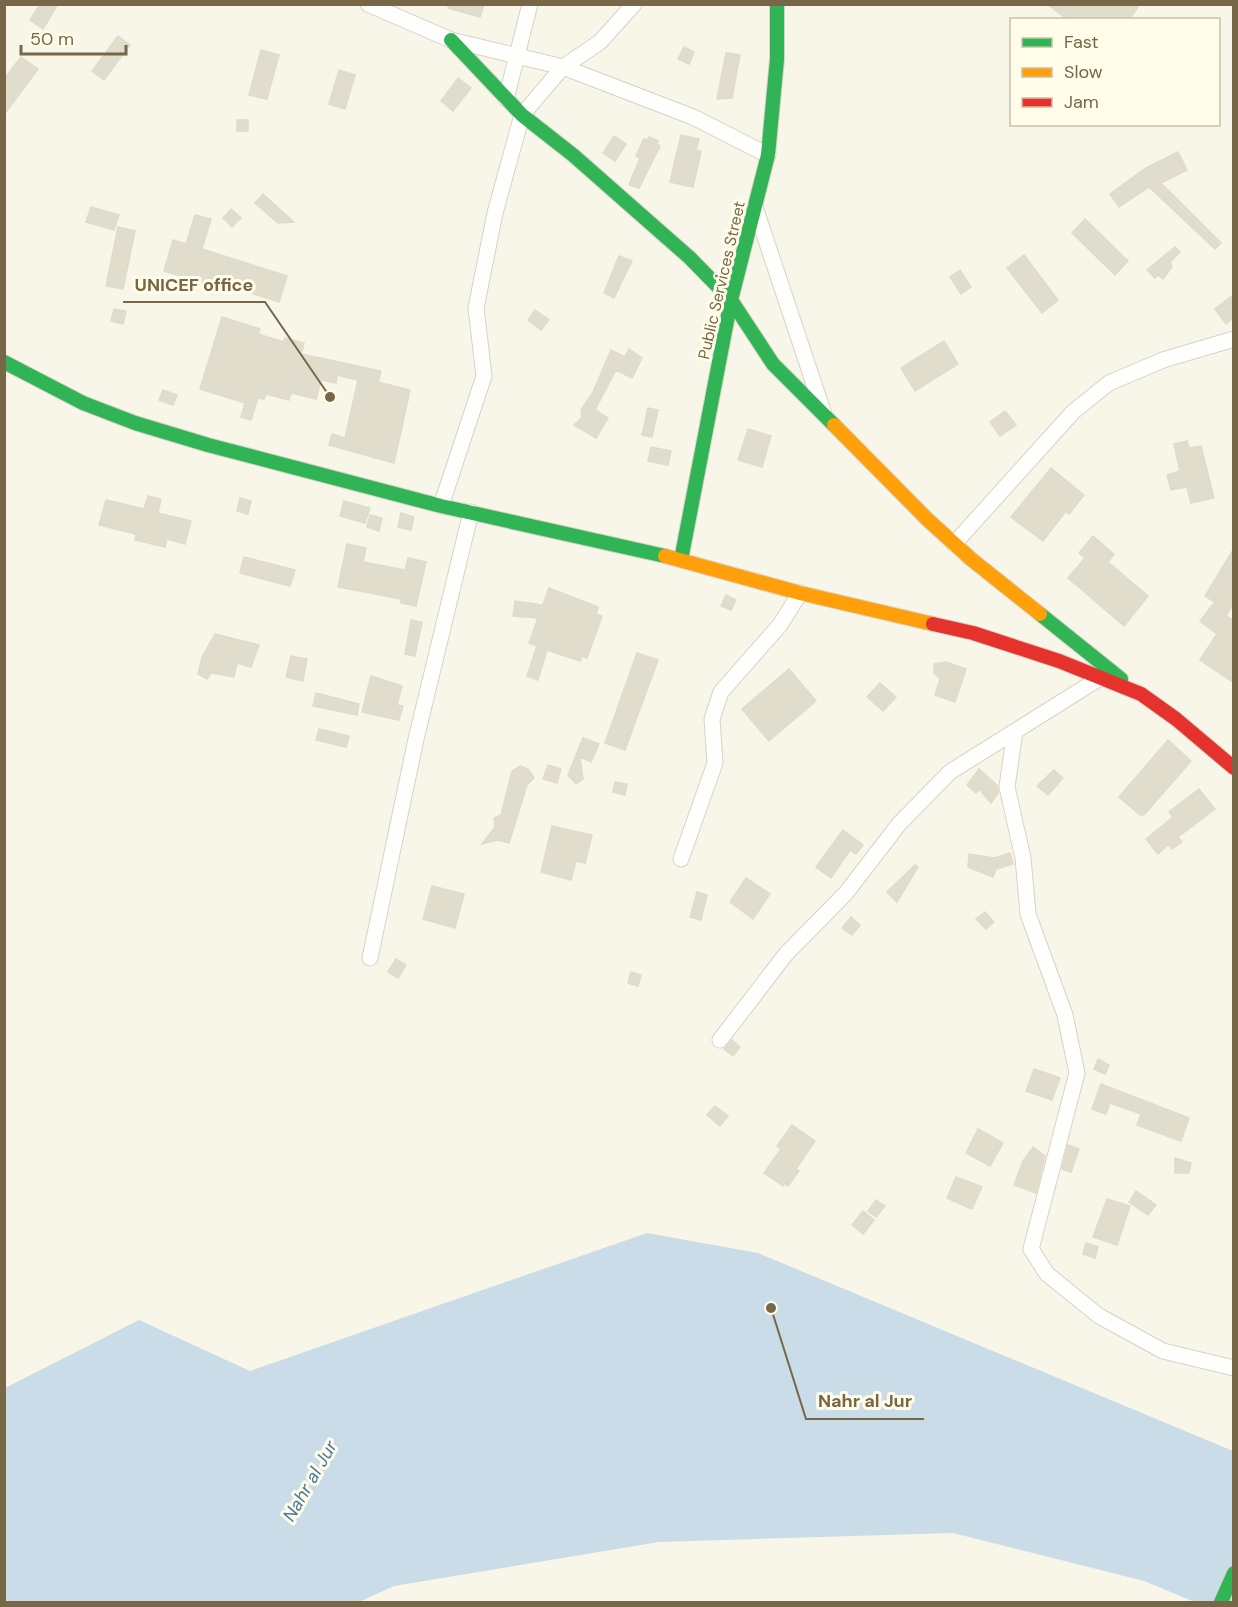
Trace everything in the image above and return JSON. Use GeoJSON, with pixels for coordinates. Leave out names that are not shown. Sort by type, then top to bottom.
{"type":"FeatureCollection","features":[{"type":"Feature","properties":{"kind":"street"},"geometry":{"type":"LineString","coordinates":[[368,4],[451,40],[563,67],[693,117],[768,155]]}},
{"type":"Feature","properties":{"kind":"street"},"geometry":{"type":"LineString","coordinates":[[506,99],[530,4]]}},
{"type":"Feature","properties":{"kind":"street"},"geometry":{"type":"LineString","coordinates":[[441,506],[484,376],[477,308],[495,213],[522,115],[563,67],[600,42],[634,4]]}},
{"type":"Feature","properties":{"kind":"street","name":"Public Services Street"},"geometry":{"type":"LineString","coordinates":[[681,560],[731,300],[768,155],[776,71],[777,4]]}},
{"type":"Feature","properties":{"kind":"street"},"geometry":{"type":"LineString","coordinates":[[451,40],[522,115],[573,155],[690,258],[731,300],[773,364],[954,544],[1141,694],[1176,719],[1233,768]]}},
{"type":"Feature","properties":{"kind":"street"},"geometry":{"type":"LineString","coordinates":[[755,207],[825,417]]}},
{"type":"Feature","properties":{"kind":"street"},"geometry":{"type":"LineString","coordinates":[[954,544],[1073,412],[1109,383],[1163,360],[1233,339]]}},
{"type":"Feature","properties":{"kind":"street"},"geometry":{"type":"LineString","coordinates":[[4,362],[83,403],[135,423],[286,467],[441,506],[681,560],[800,592],[973,633],[1141,694]]}},
{"type":"Feature","properties":{"kind":"street"},"geometry":{"type":"LineString","coordinates":[[370,958],[416,739],[471,512]]}},
{"type":"Feature","properties":{"kind":"street"},"geometry":{"type":"LineString","coordinates":[[681,859],[715,763],[712,719],[721,692],[780,626],[800,592]]}},
{"type":"Feature","properties":{"kind":"street"},"geometry":{"type":"LineString","coordinates":[[720,1040],[786,954],[846,892],[899,824],[950,772],[1100,678]]}},
{"type":"Feature","properties":{"kind":"street"},"geometry":{"type":"LineString","coordinates":[[1015,731],[1007,787],[1023,858],[1028,914],[1065,1015],[1077,1072],[1031,1249],[1047,1274],[1100,1316],[1163,1351],[1233,1368]]}},
{"type":"Feature","properties":{"kind":"street"},"geometry":{"type":"LineString","coordinates":[[1221,1602],[1233,1573]]}},
{"type":"Feature","properties":{"kind":"water"},"geometry":{"type":"Polygon","coordinates":[[[647,1233],[758,1253],[1233,1451],[1233,1602],[1195,1602],[1144,1581],[953,1533],[659,1542],[394,1586],[359,1602],[5,1602],[5,1388],[139,1320],[250,1371],[647,1233]]]}},
{"type":"Feature","properties":{"kind":"building"},"geometry":{"type":"Polygon","coordinates":[[[40,4],[58,4],[43,29],[30,20],[40,4]]]}},
{"type":"Feature","properties":{"kind":"building"},"geometry":{"type":"Polygon","coordinates":[[[449,4],[484,4],[480,17],[448,8],[449,4]]]}},
{"type":"Feature","properties":{"kind":"building"},"geometry":{"type":"Polygon","coordinates":[[[1047,4],[1140,4],[1130,18],[1065,18],[1047,4]]]}},
{"type":"Feature","properties":{"kind":"building"},"geometry":{"type":"Polygon","coordinates":[[[118,36],[130,45],[104,80],[92,71],[118,36]]]}},
{"type":"Feature","properties":{"kind":"building"},"geometry":{"type":"Polygon","coordinates":[[[684,47],[694,52],[689,64],[678,59],[684,47]]]}},
{"type":"Feature","properties":{"kind":"building"},"geometry":{"type":"Polygon","coordinates":[[[261,50],[279,55],[267,99],[249,95],[261,50]]]}},
{"type":"Feature","properties":{"kind":"building"},"geometry":{"type":"Polygon","coordinates":[[[726,53],[740,55],[732,98],[717,99],[726,53]]]}},
{"type":"Feature","properties":{"kind":"building"},"geometry":{"type":"Polygon","coordinates":[[[21,57],[38,69],[4,115],[4,79],[21,57]]]}},
{"type":"Feature","properties":{"kind":"building"},"geometry":{"type":"Polygon","coordinates":[[[339,70],[355,75],[345,109],[329,104],[339,70]]]}},
{"type":"Feature","properties":{"kind":"building"},"geometry":{"type":"Polygon","coordinates":[[[458,78],[471,88],[453,111],[441,101],[458,78]]]}},
{"type":"Feature","properties":{"kind":"building"},"geometry":{"type":"Polygon","coordinates":[[[237,120],[248,120],[248,131],[237,131],[237,120]]]}},
{"type":"Feature","properties":{"kind":"building"},"geometry":{"type":"Polygon","coordinates":[[[681,135],[699,139],[696,150],[701,151],[693,187],[670,182],[681,135]]]}},
{"type":"Feature","properties":{"kind":"building"},"geometry":{"type":"Polygon","coordinates":[[[614,136],[626,144],[615,161],[603,153],[614,136]]]}},
{"type":"Feature","properties":{"kind":"building"},"geometry":{"type":"Polygon","coordinates":[[[649,137],[658,141],[657,144],[660,146],[639,188],[629,185],[640,158],[636,156],[644,139],[647,140],[649,137]]]}},
{"type":"Feature","properties":{"kind":"building"},"geometry":{"type":"Polygon","coordinates":[[[1178,152],[1187,170],[1161,183],[1221,243],[1215,249],[1149,187],[1119,207],[1110,194],[1146,168],[1178,152]]]}},
{"type":"Feature","properties":{"kind":"building"},"geometry":{"type":"Polygon","coordinates":[[[263,194],[294,222],[278,223],[255,203],[263,194]]]}},
{"type":"Feature","properties":{"kind":"building"},"geometry":{"type":"Polygon","coordinates":[[[91,207],[119,215],[114,230],[86,222],[91,207]]]}},
{"type":"Feature","properties":{"kind":"building"},"geometry":{"type":"Polygon","coordinates":[[[231,209],[241,218],[232,227],[223,218],[231,209]]]}},
{"type":"Feature","properties":{"kind":"building"},"geometry":{"type":"Polygon","coordinates":[[[195,215],[211,219],[202,249],[287,276],[279,302],[220,283],[217,287],[164,271],[173,240],[186,244],[195,215]]]}},
{"type":"Feature","properties":{"kind":"building"},"geometry":{"type":"Polygon","coordinates":[[[1085,219],[1128,261],[1115,275],[1072,233],[1085,219]]]}},
{"type":"Feature","properties":{"kind":"building"},"geometry":{"type":"Polygon","coordinates":[[[118,227],[135,231],[123,289],[106,286],[118,227]]]}},
{"type":"Feature","properties":{"kind":"building"},"geometry":{"type":"Polygon","coordinates":[[[1175,247],[1180,252],[1170,262],[1172,267],[1163,279],[1158,275],[1155,278],[1147,270],[1175,247]]]}},
{"type":"Feature","properties":{"kind":"building"},"geometry":{"type":"Polygon","coordinates":[[[1024,255],[1058,300],[1042,313],[1007,268],[1024,255]]]}},
{"type":"Feature","properties":{"kind":"building"},"geometry":{"type":"Polygon","coordinates":[[[619,256],[632,261],[614,298],[604,293],[619,256]]]}},
{"type":"Feature","properties":{"kind":"building"},"geometry":{"type":"Polygon","coordinates":[[[960,270],[971,287],[961,294],[950,277],[960,270]]]}},
{"type":"Feature","properties":{"kind":"building"},"geometry":{"type":"Polygon","coordinates":[[[1233,295],[1233,318],[1226,324],[1215,309],[1233,295]]]}},
{"type":"Feature","properties":{"kind":"building"},"geometry":{"type":"Polygon","coordinates":[[[114,309],[126,311],[123,324],[111,321],[114,309]]]}},
{"type":"Feature","properties":{"kind":"building"},"geometry":{"type":"Polygon","coordinates":[[[535,310],[549,320],[541,330],[528,320],[535,310]]]}},
{"type":"Feature","properties":{"kind":"building"},"geometry":{"type":"Polygon","coordinates":[[[222,317],[260,329],[258,334],[284,342],[285,338],[304,343],[301,354],[381,371],[378,382],[410,390],[394,463],[329,445],[332,434],[345,438],[358,380],[337,375],[336,383],[321,380],[316,399],[291,393],[289,400],[266,394],[264,399],[258,398],[251,420],[241,417],[245,403],[200,389],[222,317]]]}},
{"type":"Feature","properties":{"kind":"building"},"geometry":{"type":"Polygon","coordinates":[[[944,341],[958,364],[915,391],[901,368],[944,341]]]}},
{"type":"Feature","properties":{"kind":"building"},"geometry":{"type":"Polygon","coordinates":[[[629,349],[642,358],[632,378],[616,370],[595,410],[608,418],[596,438],[574,425],[582,417],[581,410],[593,392],[611,350],[625,357],[629,349]]]}},
{"type":"Feature","properties":{"kind":"building"},"geometry":{"type":"Polygon","coordinates":[[[163,390],[177,395],[173,405],[159,400],[163,390]]]}},
{"type":"Feature","properties":{"kind":"building"},"geometry":{"type":"Polygon","coordinates":[[[648,408],[658,410],[652,437],[642,435],[648,408]]]}},
{"type":"Feature","properties":{"kind":"building"},"geometry":{"type":"Polygon","coordinates":[[[1005,411],[1016,425],[1000,436],[990,422],[1005,411]]]}},
{"type":"Feature","properties":{"kind":"building"},"geometry":{"type":"Polygon","coordinates":[[[748,429],[771,436],[762,467],[738,460],[748,429]]]}},
{"type":"Feature","properties":{"kind":"building"},"geometry":{"type":"Polygon","coordinates":[[[1187,441],[1189,448],[1201,446],[1214,498],[1191,503],[1187,487],[1171,490],[1167,475],[1180,471],[1174,444],[1187,441]]]}},
{"type":"Feature","properties":{"kind":"building"},"geometry":{"type":"Polygon","coordinates":[[[651,447],[671,451],[668,465],[648,461],[651,447]]]}},
{"type":"Feature","properties":{"kind":"building"},"geometry":{"type":"Polygon","coordinates":[[[1051,468],[1084,495],[1069,514],[1066,511],[1043,541],[1011,517],[1051,468]]]}},
{"type":"Feature","properties":{"kind":"building"},"geometry":{"type":"Polygon","coordinates":[[[148,496],[161,499],[158,513],[191,521],[185,544],[167,539],[165,547],[135,540],[136,534],[99,525],[106,500],[144,509],[148,496]]]}},
{"type":"Feature","properties":{"kind":"building"},"geometry":{"type":"Polygon","coordinates":[[[240,498],[251,501],[248,514],[237,511],[240,498]]]}},
{"type":"Feature","properties":{"kind":"building"},"geometry":{"type":"Polygon","coordinates":[[[344,501],[370,508],[365,523],[340,516],[344,501]]]}},
{"type":"Feature","properties":{"kind":"building"},"geometry":{"type":"Polygon","coordinates":[[[401,513],[414,517],[411,530],[398,527],[401,513]]]}},
{"type":"Feature","properties":{"kind":"building"},"geometry":{"type":"Polygon","coordinates":[[[370,515],[382,518],[379,531],[367,527],[370,515]]]}},
{"type":"Feature","properties":{"kind":"building"},"geometry":{"type":"Polygon","coordinates":[[[1093,536],[1114,554],[1108,562],[1148,596],[1124,626],[1068,578],[1085,558],[1079,553],[1093,536]]]}},
{"type":"Feature","properties":{"kind":"building"},"geometry":{"type":"Polygon","coordinates":[[[347,544],[366,548],[363,562],[405,570],[408,558],[426,562],[416,606],[401,603],[401,599],[338,587],[347,544]]]}},
{"type":"Feature","properties":{"kind":"building"},"geometry":{"type":"Polygon","coordinates":[[[1233,550],[1233,604],[1226,616],[1233,620],[1233,682],[1200,660],[1217,634],[1200,621],[1215,602],[1205,596],[1233,550]]]}},
{"type":"Feature","properties":{"kind":"building"},"geometry":{"type":"Polygon","coordinates":[[[244,557],[295,570],[290,586],[240,573],[244,557]]]}},
{"type":"Feature","properties":{"kind":"building"},"geometry":{"type":"Polygon","coordinates":[[[549,588],[598,607],[596,614],[602,616],[587,658],[582,656],[580,661],[547,650],[538,680],[527,676],[537,646],[529,643],[538,618],[513,616],[515,601],[543,605],[549,588]]]}},
{"type":"Feature","properties":{"kind":"building"},"geometry":{"type":"Polygon","coordinates":[[[726,595],[736,600],[731,610],[721,606],[726,595]]]}},
{"type":"Feature","properties":{"kind":"building"},"geometry":{"type":"Polygon","coordinates":[[[411,620],[422,622],[415,656],[405,654],[411,620]]]}},
{"type":"Feature","properties":{"kind":"building"},"geometry":{"type":"Polygon","coordinates":[[[215,634],[259,645],[251,667],[237,663],[234,677],[211,673],[207,679],[198,674],[202,657],[215,634]]]}},
{"type":"Feature","properties":{"kind":"building"},"geometry":{"type":"Polygon","coordinates":[[[637,653],[658,660],[625,750],[605,743],[637,653]]]}},
{"type":"Feature","properties":{"kind":"building"},"geometry":{"type":"Polygon","coordinates":[[[291,656],[307,659],[303,681],[286,677],[291,656]]]}},
{"type":"Feature","properties":{"kind":"building"},"geometry":{"type":"Polygon","coordinates":[[[946,662],[966,669],[955,702],[935,695],[940,679],[934,673],[934,664],[946,662]]]}},
{"type":"Feature","properties":{"kind":"building"},"geometry":{"type":"Polygon","coordinates":[[[789,669],[816,701],[769,741],[742,709],[789,669]]]}},
{"type":"Feature","properties":{"kind":"building"},"geometry":{"type":"Polygon","coordinates":[[[371,676],[402,686],[397,705],[403,706],[399,720],[362,712],[371,676]]]}},
{"type":"Feature","properties":{"kind":"building"},"geometry":{"type":"Polygon","coordinates":[[[880,683],[896,697],[883,711],[867,697],[880,683]]]}},
{"type":"Feature","properties":{"kind":"building"},"geometry":{"type":"Polygon","coordinates":[[[316,693],[359,704],[357,715],[313,706],[316,693]]]}},
{"type":"Feature","properties":{"kind":"building"},"geometry":{"type":"Polygon","coordinates":[[[319,729],[349,736],[346,747],[316,740],[319,729]]]}},
{"type":"Feature","properties":{"kind":"building"},"geometry":{"type":"Polygon","coordinates":[[[583,738],[599,744],[591,762],[580,757],[583,779],[576,784],[568,775],[583,738]]]}},
{"type":"Feature","properties":{"kind":"building"},"geometry":{"type":"Polygon","coordinates":[[[1168,740],[1191,761],[1144,815],[1140,815],[1119,797],[1168,740]]]}},
{"type":"Feature","properties":{"kind":"building"},"geometry":{"type":"Polygon","coordinates":[[[548,765],[561,769],[557,783],[543,779],[548,765]]]}},
{"type":"Feature","properties":{"kind":"building"},"geometry":{"type":"Polygon","coordinates":[[[520,766],[528,769],[534,778],[527,785],[509,843],[498,840],[482,844],[495,827],[494,818],[501,815],[512,771],[520,766]]]}},
{"type":"Feature","properties":{"kind":"building"},"geometry":{"type":"Polygon","coordinates":[[[979,769],[997,785],[998,793],[991,803],[979,789],[976,793],[967,785],[979,769]]]}},
{"type":"Feature","properties":{"kind":"building"},"geometry":{"type":"Polygon","coordinates":[[[1054,770],[1063,778],[1048,795],[1037,786],[1054,770]]]}},
{"type":"Feature","properties":{"kind":"building"},"geometry":{"type":"Polygon","coordinates":[[[615,782],[627,784],[625,795],[613,792],[615,782]]]}},
{"type":"Feature","properties":{"kind":"building"},"geometry":{"type":"Polygon","coordinates":[[[1199,789],[1215,809],[1178,837],[1182,842],[1172,849],[1169,844],[1158,854],[1146,839],[1173,817],[1169,812],[1199,789]]]}},
{"type":"Feature","properties":{"kind":"building"},"geometry":{"type":"Polygon","coordinates":[[[552,826],[592,835],[585,863],[576,861],[571,880],[541,872],[552,826]]]}},
{"type":"Feature","properties":{"kind":"building"},"geometry":{"type":"Polygon","coordinates":[[[843,830],[863,845],[856,854],[850,850],[831,878],[816,867],[843,830]]]}},
{"type":"Feature","properties":{"kind":"building"},"geometry":{"type":"Polygon","coordinates":[[[1010,853],[1013,864],[996,869],[993,877],[968,867],[969,854],[995,858],[1010,853]]]}},
{"type":"Feature","properties":{"kind":"building"},"geometry":{"type":"Polygon","coordinates":[[[915,865],[918,867],[897,902],[887,892],[915,865]]]}},
{"type":"Feature","properties":{"kind":"building"},"geometry":{"type":"Polygon","coordinates":[[[746,878],[770,894],[753,919],[730,902],[746,878]]]}},
{"type":"Feature","properties":{"kind":"building"},"geometry":{"type":"Polygon","coordinates":[[[432,886],[464,894],[455,928],[423,919],[432,886]]]}},
{"type":"Feature","properties":{"kind":"building"},"geometry":{"type":"Polygon","coordinates":[[[697,892],[707,895],[701,920],[690,917],[697,892]]]}},
{"type":"Feature","properties":{"kind":"building"},"geometry":{"type":"Polygon","coordinates":[[[985,912],[994,922],[986,929],[976,919],[985,912]]]}},
{"type":"Feature","properties":{"kind":"building"},"geometry":{"type":"Polygon","coordinates":[[[851,917],[860,925],[852,935],[842,928],[851,917]]]}},
{"type":"Feature","properties":{"kind":"building"},"geometry":{"type":"Polygon","coordinates":[[[396,959],[406,965],[398,978],[388,972],[396,959]]]}},
{"type":"Feature","properties":{"kind":"building"},"geometry":{"type":"Polygon","coordinates":[[[631,972],[641,975],[638,986],[628,983],[631,972]]]}},
{"type":"Feature","properties":{"kind":"building"},"geometry":{"type":"Polygon","coordinates":[[[732,1040],[740,1047],[733,1056],[724,1049],[732,1040]]]}},
{"type":"Feature","properties":{"kind":"building"},"geometry":{"type":"Polygon","coordinates":[[[1098,1059],[1109,1065],[1105,1074],[1094,1069],[1098,1059]]]}},
{"type":"Feature","properties":{"kind":"building"},"geometry":{"type":"Polygon","coordinates":[[[1034,1069],[1060,1078],[1052,1100],[1026,1091],[1034,1069]]]}},
{"type":"Feature","properties":{"kind":"building"},"geometry":{"type":"Polygon","coordinates":[[[1101,1084],[1189,1118],[1181,1141],[1137,1125],[1141,1114],[1110,1103],[1106,1114],[1092,1109],[1101,1084]]]}},
{"type":"Feature","properties":{"kind":"building"},"geometry":{"type":"Polygon","coordinates":[[[715,1106],[728,1116],[720,1126],[707,1115],[715,1106]]]}},
{"type":"Feature","properties":{"kind":"building"},"geometry":{"type":"Polygon","coordinates":[[[792,1125],[815,1141],[796,1169],[799,1171],[788,1186],[785,1183],[783,1186],[764,1173],[781,1149],[777,1146],[792,1125]]]}},
{"type":"Feature","properties":{"kind":"building"},"geometry":{"type":"Polygon","coordinates":[[[978,1129],[1003,1143],[990,1166],[966,1153],[978,1129]]]}},
{"type":"Feature","properties":{"kind":"building"},"geometry":{"type":"Polygon","coordinates":[[[1068,1145],[1079,1149],[1071,1172],[1062,1169],[1068,1145]]]}},
{"type":"Feature","properties":{"kind":"building"},"geometry":{"type":"Polygon","coordinates":[[[1033,1147],[1045,1156],[1036,1193],[1014,1185],[1023,1161],[1033,1147]]]}},
{"type":"Feature","properties":{"kind":"building"},"geometry":{"type":"Polygon","coordinates":[[[1175,1158],[1191,1163],[1189,1173],[1175,1173],[1175,1158]]]}},
{"type":"Feature","properties":{"kind":"building"},"geometry":{"type":"Polygon","coordinates":[[[956,1177],[982,1187],[972,1209],[947,1198],[956,1177]]]}},
{"type":"Feature","properties":{"kind":"building"},"geometry":{"type":"Polygon","coordinates":[[[1136,1191],[1156,1205],[1148,1215],[1129,1202],[1136,1191]]]}},
{"type":"Feature","properties":{"kind":"building"},"geometry":{"type":"Polygon","coordinates":[[[1107,1199],[1130,1206],[1117,1245],[1093,1237],[1107,1199]]]}},
{"type":"Feature","properties":{"kind":"building"},"geometry":{"type":"Polygon","coordinates":[[[876,1200],[885,1206],[876,1217],[868,1211],[876,1200]]]}},
{"type":"Feature","properties":{"kind":"building"},"geometry":{"type":"Polygon","coordinates":[[[863,1211],[874,1220],[863,1234],[852,1225],[863,1211]]]}},
{"type":"Feature","properties":{"kind":"building"},"geometry":{"type":"Polygon","coordinates":[[[1086,1243],[1098,1247],[1095,1258],[1083,1254],[1086,1243]]]}},
{"type":"Feature","properties":{"kind":"traffic: fast"},"geometry":{"type":"LineString","coordinates":[[681,560],[731,300],[768,155],[777,59],[777,4]]}},
{"type":"Feature","properties":{"kind":"traffic: fast"},"geometry":{"type":"LineString","coordinates":[[451,40],[522,115],[573,155],[690,258],[731,300],[773,364],[834,425]]}},
{"type":"Feature","properties":{"kind":"traffic: fast"},"geometry":{"type":"LineString","coordinates":[[4,362],[83,403],[135,423],[208,445],[441,506],[665,556]]}},
{"type":"Feature","properties":{"kind":"traffic: fast"},"geometry":{"type":"LineString","coordinates":[[1040,614],[1121,679]]}},
{"type":"Feature","properties":{"kind":"traffic: fast"},"geometry":{"type":"LineString","coordinates":[[1221,1602],[1234,1573]]}},
{"type":"Feature","properties":{"kind":"traffic: slow"},"geometry":{"type":"LineString","coordinates":[[834,425],[928,520],[971,559],[1040,614]]}},
{"type":"Feature","properties":{"kind":"traffic: slow"},"geometry":{"type":"LineString","coordinates":[[665,556],[800,593],[933,624]]}},
{"type":"Feature","properties":{"kind":"traffic: jam"},"geometry":{"type":"LineString","coordinates":[[933,624],[973,633],[1059,661],[1141,694],[1176,719],[1234,768]]}},
{"type":"Feature","properties":{"kind":"place","name":"UNICEF office"},"geometry":{"type":"Point","coordinates":[330,397]}},
{"type":"Feature","properties":{"kind":"place","name":"Nahr al Jur"},"geometry":{"type":"Point","coordinates":[771,1308]}}]}
